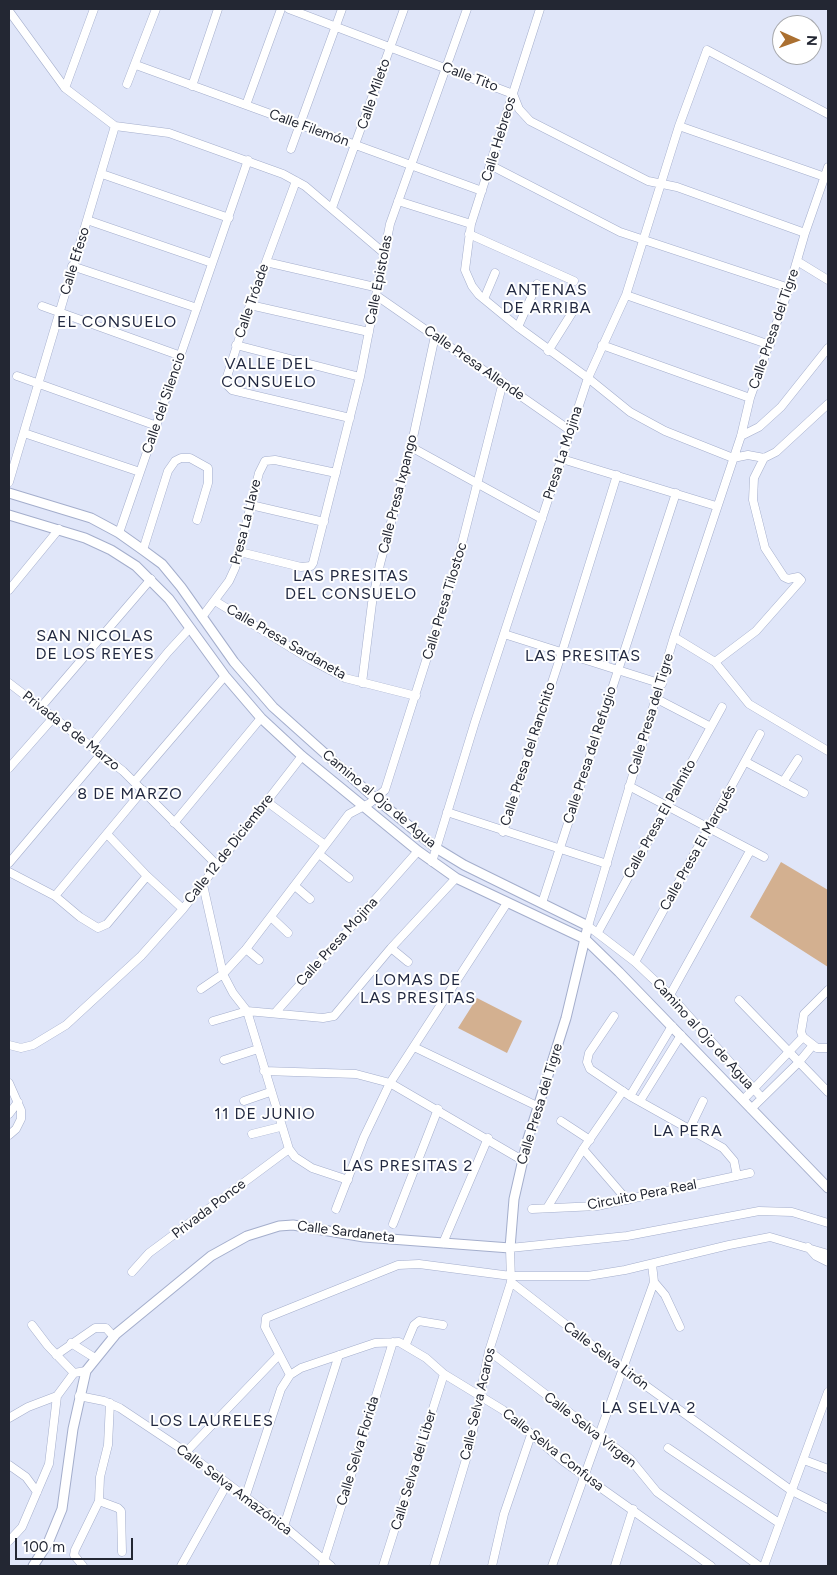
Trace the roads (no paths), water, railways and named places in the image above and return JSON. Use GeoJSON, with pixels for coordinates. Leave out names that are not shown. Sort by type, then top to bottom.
{"type":"FeatureCollection","features":[{"type":"Feature","properties":{"kind":"street"},"geometry":{"type":"LineString","coordinates":[[64,88],[94,9]]}},
{"type":"Feature","properties":{"kind":"street"},"geometry":{"type":"LineString","coordinates":[[126,84],[136,65],[156,9]]}},
{"type":"Feature","properties":{"kind":"street"},"geometry":{"type":"LineString","coordinates":[[192,86],[218,9]]}},
{"type":"Feature","properties":{"kind":"street"},"geometry":{"type":"LineString","coordinates":[[246,105],[281,9]]}},
{"type":"Feature","properties":{"kind":"street","name":"Calle Tito"},"geometry":{"type":"LineString","coordinates":[[289,9],[391,46],[513,94],[519,110],[530,121],[648,181],[676,187],[805,233]]}},
{"type":"Feature","properties":{"kind":"street"},"geometry":{"type":"LineString","coordinates":[[291,149],[342,9]]}},
{"type":"Feature","properties":{"kind":"street","name":"Calle Mileto"},"geometry":{"type":"LineString","coordinates":[[332,208],[357,146],[404,9]]}},
{"type":"Feature","properties":{"kind":"street","name":"Calle Epistolas"},"geometry":{"type":"LineString","coordinates":[[240,552],[301,567],[311,566],[315,558],[360,377],[390,224],[467,9]]}},
{"type":"Feature","properties":{"kind":"street","name":"Calle Hebreos"},"geometry":{"type":"LineString","coordinates":[[484,299],[472,286],[465,270],[471,224],[540,9]]}},
{"type":"Feature","properties":{"kind":"street"},"geometry":{"type":"LineString","coordinates":[[9,11],[64,88],[115,126],[169,133],[248,160],[296,181],[332,208],[385,254]]}},
{"type":"Feature","properties":{"kind":"street","name":"Presa La Mojina"},"geometry":{"type":"LineString","coordinates":[[432,862],[570,430],[588,378],[626,295],[679,126],[707,50],[828,114]]}},
{"type":"Feature","properties":{"kind":"street","name":"Calle Filemón"},"geometry":{"type":"LineString","coordinates":[[136,65],[482,191]]}},
{"type":"Feature","properties":{"kind":"street","name":"Calle Efeso"},"geometry":{"type":"LineString","coordinates":[[9,482],[115,126]]}},
{"type":"Feature","properties":{"kind":"street"},"geometry":{"type":"LineString","coordinates":[[679,126],[825,177]]}},
{"type":"Feature","properties":{"kind":"street","name":"Calle del Silencio"},"geometry":{"type":"LineString","coordinates":[[119,533],[248,160]]}},
{"type":"Feature","properties":{"kind":"street"},"geometry":{"type":"LineString","coordinates":[[490,165],[620,232],[789,288]]}},
{"type":"Feature","properties":{"kind":"street","name":"Calle Presa del Tigre"},"geometry":{"type":"LineString","coordinates":[[511,1276],[510,1252],[514,1199],[522,1160],[537,1106],[566,1018],[588,926],[629,786],[662,684],[674,637],[716,506],[741,436],[750,398],[789,288],[805,233],[825,189],[825,177],[828,167]]}},
{"type":"Feature","properties":{"kind":"street"},"geometry":{"type":"LineString","coordinates":[[102,174],[229,218]]}},
{"type":"Feature","properties":{"kind":"street","name":"Calle Tróade"},"geometry":{"type":"LineString","coordinates":[[296,181],[236,345],[226,377],[227,387],[350,418]]}},
{"type":"Feature","properties":{"kind":"street"},"geometry":{"type":"LineString","coordinates":[[398,201],[471,224]]}},
{"type":"Feature","properties":{"kind":"street"},"geometry":{"type":"LineString","coordinates":[[87,220],[212,263]]}},
{"type":"Feature","properties":{"kind":"street"},"geometry":{"type":"LineString","coordinates":[[470,234],[574,281]]}},
{"type":"Feature","properties":{"kind":"street"},"geometry":{"type":"LineString","coordinates":[[797,261],[828,280]]}},
{"type":"Feature","properties":{"kind":"street"},"geometry":{"type":"LineString","coordinates":[[266,262],[378,292]]}},
{"type":"Feature","properties":{"kind":"street"},"geometry":{"type":"LineString","coordinates":[[72,266],[197,308]]}},
{"type":"Feature","properties":{"kind":"street"},"geometry":{"type":"LineString","coordinates":[[495,273],[484,299],[548,351],[588,378],[630,412],[682,438],[733,458],[748,455],[764,458]]}},
{"type":"Feature","properties":{"kind":"street"},"geometry":{"type":"LineString","coordinates":[[518,327],[537,284]]}},
{"type":"Feature","properties":{"kind":"street","name":"Calle Presa Allende"},"geometry":{"type":"LineString","coordinates":[[378,292],[435,336],[570,430]]}},
{"type":"Feature","properties":{"kind":"street"},"geometry":{"type":"LineString","coordinates":[[626,295],[770,345]]}},
{"type":"Feature","properties":{"kind":"street"},"geometry":{"type":"LineString","coordinates":[[250,305],[369,332]]}},
{"type":"Feature","properties":{"kind":"street"},"geometry":{"type":"LineString","coordinates":[[42,306],[181,356]]}},
{"type":"Feature","properties":{"kind":"street"},"geometry":{"type":"LineString","coordinates":[[548,351],[575,308]]}},
{"type":"Feature","properties":{"kind":"street","name":"Calle Presa Ixpango"},"geometry":{"type":"LineString","coordinates":[[362,683],[372,603],[411,447],[435,336]]}},
{"type":"Feature","properties":{"kind":"street"},"geometry":{"type":"LineString","coordinates":[[236,345],[360,377]]}},
{"type":"Feature","properties":{"kind":"street"},"geometry":{"type":"LineString","coordinates":[[602,345],[750,398]]}},
{"type":"Feature","properties":{"kind":"street"},"geometry":{"type":"LineString","coordinates":[[741,436],[759,427],[781,407],[828,348]]}},
{"type":"Feature","properties":{"kind":"street"},"geometry":{"type":"LineString","coordinates":[[17,376],[157,426]]}},
{"type":"Feature","properties":{"kind":"street","name":"Calle Presa Tilostoc"},"geometry":{"type":"LineString","coordinates":[[201,989],[223,974],[246,949],[349,814],[363,807],[385,790],[457,563],[503,382]]}},
{"type":"Feature","properties":{"kind":"street"},"geometry":{"type":"LineString","coordinates":[[715,662],[756,631],[801,580],[798,577],[793,579],[784,577],[765,548],[753,500],[754,478],[764,458],[789,442],[828,404]]}},
{"type":"Feature","properties":{"kind":"street"},"geometry":{"type":"LineString","coordinates":[[24,433],[140,472]]}},
{"type":"Feature","properties":{"kind":"street"},"geometry":{"type":"LineString","coordinates":[[411,447],[542,519]]}},
{"type":"Feature","properties":{"kind":"street"},"geometry":{"type":"LineString","coordinates":[[143,550],[168,471],[175,461],[186,457],[200,462],[208,468],[208,483],[198,520]]}},
{"type":"Feature","properties":{"kind":"street"},"geometry":{"type":"LineString","coordinates":[[562,458],[716,506]]}},
{"type":"Feature","properties":{"kind":"street","name":"Presa La Llave"},"geometry":{"type":"LineString","coordinates":[[202,618],[229,581],[240,552],[258,473],[265,461],[275,460],[336,473]]}},
{"type":"Feature","properties":{"kind":"street","name":"Calle Presa del Ranchito"},"geometry":{"type":"LineString","coordinates":[[503,832],[617,475]]}},
{"type":"Feature","properties":{"kind":"street","name":"Camino al Ojo de Agua"},"geometry":{"type":"LineString","coordinates":[[9,492],[76,513],[119,533],[162,564],[234,662],[273,707],[436,848],[482,875],[598,932],[635,962],[670,995],[762,1098]]}},
{"type":"Feature","properties":{"kind":"street","name":"Calle Presa del Refugio"},"geometry":{"type":"LineString","coordinates":[[542,903],[676,494]]}},
{"type":"Feature","properties":{"kind":"street"},"geometry":{"type":"LineString","coordinates":[[251,506],[324,522]]}},
{"type":"Feature","properties":{"kind":"street","name":"Camino al Ojo de Agua"},"geometry":{"type":"LineString","coordinates":[[9,515],[85,538],[111,550],[151,579],[169,599],[225,676],[261,718],[302,756],[363,807],[432,862],[456,878],[585,939]]}},
{"type":"Feature","properties":{"kind":"street"},"geometry":{"type":"LineString","coordinates":[[9,590],[59,529]]}},
{"type":"Feature","properties":{"kind":"street"},"geometry":{"type":"LineString","coordinates":[[41,708],[151,579]]}},
{"type":"Feature","properties":{"kind":"street","name":"Calle Presa Sardaneta"},"geometry":{"type":"LineString","coordinates":[[215,601],[333,672],[362,683],[416,696]]}},
{"type":"Feature","properties":{"kind":"street"},"geometry":{"type":"LineString","coordinates":[[91,746],[190,628]]}},
{"type":"Feature","properties":{"kind":"street"},"geometry":{"type":"LineString","coordinates":[[504,634],[662,684]]}},
{"type":"Feature","properties":{"kind":"street"},"geometry":{"type":"LineString","coordinates":[[674,637],[715,662],[749,704],[828,750]]}},
{"type":"Feature","properties":{"kind":"street"},"geometry":{"type":"LineString","coordinates":[[135,781],[225,676]]}},
{"type":"Feature","properties":{"kind":"street","name":"Privada 8 de Marzo"},"geometry":{"type":"LineString","coordinates":[[9,683],[135,781],[217,865]]}},
{"type":"Feature","properties":{"kind":"street"},"geometry":{"type":"LineString","coordinates":[[657,699],[711,727]]}},
{"type":"Feature","properties":{"kind":"street","name":"Calle Presa El Palmito"},"geometry":{"type":"LineString","coordinates":[[598,932],[722,707]]}},
{"type":"Feature","properties":{"kind":"street"},"geometry":{"type":"LineString","coordinates":[[9,768],[54,718]]}},
{"type":"Feature","properties":{"kind":"street"},"geometry":{"type":"LineString","coordinates":[[174,823],[261,718]]}},
{"type":"Feature","properties":{"kind":"street","name":"Calle Presa El Marqués"},"geometry":{"type":"LineString","coordinates":[[635,962],[760,734]]}},
{"type":"Feature","properties":{"kind":"street"},"geometry":{"type":"LineString","coordinates":[[9,863],[102,754]]}},
{"type":"Feature","properties":{"kind":"street","name":"Calle 12 de Diciembre"},"geometry":{"type":"LineString","coordinates":[[9,1045],[21,1048],[34,1045],[66,1025],[114,983],[203,885],[302,756]]}},
{"type":"Feature","properties":{"kind":"street"},"geometry":{"type":"LineString","coordinates":[[783,782],[798,759]]}},
{"type":"Feature","properties":{"kind":"street"},"geometry":{"type":"LineString","coordinates":[[746,762],[804,793]]}},
{"type":"Feature","properties":{"kind":"street"},"geometry":{"type":"LineString","coordinates":[[629,786],[764,857]]}},
{"type":"Feature","properties":{"kind":"street"},"geometry":{"type":"LineString","coordinates":[[55,896],[143,790]]}},
{"type":"Feature","properties":{"kind":"street"},"geometry":{"type":"LineString","coordinates":[[266,801],[326,845]]}},
{"type":"Feature","properties":{"kind":"street"},"geometry":{"type":"LineString","coordinates":[[447,812],[503,832],[607,864]]}},
{"type":"Feature","properties":{"kind":"street"},"geometry":{"type":"LineString","coordinates":[[107,834],[147,876],[183,909]]}},
{"type":"Feature","properties":{"kind":"street","name":"Calle Presa Mojina"},"geometry":{"type":"LineString","coordinates":[[274,1012],[418,851]]}},
{"type":"Feature","properties":{"kind":"street"},"geometry":{"type":"LineString","coordinates":[[670,995],[750,851]]}},
{"type":"Feature","properties":{"kind":"street"},"geometry":{"type":"LineString","coordinates":[[318,854],[348,878]]}},
{"type":"Feature","properties":{"kind":"street"},"geometry":{"type":"LineString","coordinates":[[9,872],[55,896],[95,926],[102,928],[147,876]]}},
{"type":"Feature","properties":{"kind":"street"},"geometry":{"type":"LineString","coordinates":[[213,1021],[247,1011],[330,1018],[456,878]]}},
{"type":"Feature","properties":{"kind":"street"},"geometry":{"type":"LineString","coordinates":[[203,885],[223,974],[233,993],[247,1011],[280,1127],[289,1149],[294,1157],[312,1168],[348,1180]]}},
{"type":"Feature","properties":{"kind":"street"},"geometry":{"type":"LineString","coordinates":[[295,886],[310,899]]}},
{"type":"Feature","properties":{"kind":"street"},"geometry":{"type":"LineString","coordinates":[[336,1209],[377,1107],[390,1083],[507,903]]}},
{"type":"Feature","properties":{"kind":"street"},"geometry":{"type":"LineString","coordinates":[[271,917],[288,933]]}},
{"type":"Feature","properties":{"kind":"street"},"geometry":{"type":"LineString","coordinates":[[585,939],[681,1035],[828,1188]]}},
{"type":"Feature","properties":{"kind":"street"},"geometry":{"type":"LineString","coordinates":[[391,948],[408,962]]}},
{"type":"Feature","properties":{"kind":"street"},"geometry":{"type":"LineString","coordinates":[[246,949],[259,960]]}},
{"type":"Feature","properties":{"kind":"street"},"geometry":{"type":"LineString","coordinates":[[828,990],[804,1014],[802,1024],[803,1037],[813,1045],[823,1049],[828,1048]]}},
{"type":"Feature","properties":{"kind":"street"},"geometry":{"type":"LineString","coordinates":[[739,1000],[828,1092]]}},
{"type":"Feature","properties":{"kind":"street"},"geometry":{"type":"LineString","coordinates":[[614,1016],[588,1057],[590,1069],[626,1094],[729,1154],[734,1161],[737,1176]]}},
{"type":"Feature","properties":{"kind":"street"},"geometry":{"type":"LineString","coordinates":[[546,1208],[583,1149],[626,1094],[672,1026]]}},
{"type":"Feature","properties":{"kind":"street"},"geometry":{"type":"LineString","coordinates":[[640,1102],[681,1035]]}},
{"type":"Feature","properties":{"kind":"street"},"geometry":{"type":"LineString","coordinates":[[743,1100],[803,1037]]}},
{"type":"Feature","properties":{"kind":"street"},"geometry":{"type":"LineString","coordinates":[[751,1108],[799,1062],[813,1045]]}},
{"type":"Feature","properties":{"kind":"street"},"geometry":{"type":"LineString","coordinates":[[414,1046],[537,1106]]}},
{"type":"Feature","properties":{"kind":"street"},"geometry":{"type":"LineString","coordinates":[[224,1060],[258,1049]]}},
{"type":"Feature","properties":{"kind":"street"},"geometry":{"type":"LineString","coordinates":[[264,1071],[356,1074],[390,1083],[488,1138],[522,1160]]}},
{"type":"Feature","properties":{"kind":"street"},"geometry":{"type":"LineString","coordinates":[[9,1083],[21,1110],[21,1119],[16,1129],[9,1135]]}},
{"type":"Feature","properties":{"kind":"street"},"geometry":{"type":"LineString","coordinates":[[244,1101],[270,1092]]}},
{"type":"Feature","properties":{"kind":"street"},"geometry":{"type":"LineString","coordinates":[[9,1114],[18,1102]]}},
{"type":"Feature","properties":{"kind":"street"},"geometry":{"type":"LineString","coordinates":[[689,1130],[703,1102]]}},
{"type":"Feature","properties":{"kind":"street"},"geometry":{"type":"LineString","coordinates":[[393,1224],[438,1109]]}},
{"type":"Feature","properties":{"kind":"street"},"geometry":{"type":"LineString","coordinates":[[561,1121],[590,1140]]}},
{"type":"Feature","properties":{"kind":"street"},"geometry":{"type":"LineString","coordinates":[[252,1134],[280,1127]]}},
{"type":"Feature","properties":{"kind":"street"},"geometry":{"type":"LineString","coordinates":[[444,1243],[488,1138]]}},
{"type":"Feature","properties":{"kind":"street","name":"Privada Ponce"},"geometry":{"type":"LineString","coordinates":[[132,1272],[149,1253],[289,1149]]}},
{"type":"Feature","properties":{"kind":"street"},"geometry":{"type":"LineString","coordinates":[[583,1149],[627,1200]]}},
{"type":"Feature","properties":{"kind":"street","name":"Circuito Pera Real"},"geometry":{"type":"LineString","coordinates":[[532,1209],[597,1206],[750,1173]]}},
{"type":"Feature","properties":{"kind":"street","name":"Calle Sardaneta"},"geometry":{"type":"LineString","coordinates":[[33,1566],[48,1543],[62,1509],[79,1396],[86,1371],[114,1337],[211,1256],[230,1244],[265,1229],[293,1225],[364,1237],[444,1243],[510,1252],[627,1236],[759,1211],[792,1212],[828,1223]]}},
{"type":"Feature","properties":{"kind":"street"},"geometry":{"type":"LineString","coordinates":[[245,1498],[281,1389],[290,1375],[265,1327],[265,1320],[269,1316],[398,1265],[419,1264],[511,1276],[588,1276],[652,1264],[770,1237],[828,1254]]}},
{"type":"Feature","properties":{"kind":"street"},"geometry":{"type":"LineString","coordinates":[[806,1246],[816,1256],[828,1262]]}},
{"type":"Feature","properties":{"kind":"street"},"geometry":{"type":"LineString","coordinates":[[552,1566],[600,1437],[654,1282],[652,1264]]}},
{"type":"Feature","properties":{"kind":"street","name":"Calle Selva Acaros"},"geometry":{"type":"LineString","coordinates":[[434,1566],[470,1446],[489,1352],[511,1276]]}},
{"type":"Feature","properties":{"kind":"street","name":"Calle Selva Lirón"},"geometry":{"type":"LineString","coordinates":[[511,1276],[624,1370],[792,1491],[828,1509]]}},
{"type":"Feature","properties":{"kind":"street"},"geometry":{"type":"LineString","coordinates":[[654,1282],[665,1295],[680,1327]]}},
{"type":"Feature","properties":{"kind":"street"},"geometry":{"type":"LineString","coordinates":[[406,1344],[414,1324],[422,1320],[443,1325]]}},
{"type":"Feature","properties":{"kind":"street"},"geometry":{"type":"LineString","coordinates":[[32,1325],[74,1374]]}},
{"type":"Feature","properties":{"kind":"street"},"geometry":{"type":"LineString","coordinates":[[56,1355],[95,1328],[102,1327],[114,1337]]}},
{"type":"Feature","properties":{"kind":"street","name":"Calle Selva Confusa"},"geometry":{"type":"LineString","coordinates":[[290,1375],[301,1368],[375,1343],[393,1342],[406,1344],[444,1374],[503,1410],[531,1436],[585,1477],[633,1509],[710,1566]]}},
{"type":"Feature","properties":{"kind":"street","name":"Calle Selva Florida"},"geometry":{"type":"LineString","coordinates":[[326,1565],[393,1342]]}},
{"type":"Feature","properties":{"kind":"street"},"geometry":{"type":"LineString","coordinates":[[71,1343],[95,1358]]}},
{"type":"Feature","properties":{"kind":"street","name":"Calle Selva Virgen"},"geometry":{"type":"LineString","coordinates":[[489,1352],[630,1459],[661,1496],[759,1566]]}},
{"type":"Feature","properties":{"kind":"street"},"geometry":{"type":"LineString","coordinates":[[186,1452],[279,1355]]}},
{"type":"Feature","properties":{"kind":"street"},"geometry":{"type":"LineString","coordinates":[[284,1526],[339,1355]]}},
{"type":"Feature","properties":{"kind":"street"},"geometry":{"type":"LineString","coordinates":[[9,1418],[28,1407],[57,1396],[74,1374],[86,1371]]}},
{"type":"Feature","properties":{"kind":"street","name":"Calle Selva del Liber"},"geometry":{"type":"LineString","coordinates":[[383,1566],[444,1374]]}},
{"type":"Feature","properties":{"kind":"street"},"geometry":{"type":"LineString","coordinates":[[764,1566],[828,1392]]}},
{"type":"Feature","properties":{"kind":"street"},"geometry":{"type":"LineString","coordinates":[[9,1541],[22,1527],[38,1492],[51,1456],[57,1396]]}},
{"type":"Feature","properties":{"kind":"street","name":"Calle Selva Amazónica"},"geometry":{"type":"LineString","coordinates":[[79,1396],[107,1402],[186,1452],[284,1526],[326,1565]]}},
{"type":"Feature","properties":{"kind":"street"},"geometry":{"type":"LineString","coordinates":[[83,1566],[74,1555],[74,1550],[99,1501],[100,1477],[108,1446],[107,1402]]}},
{"type":"Feature","properties":{"kind":"street"},"geometry":{"type":"LineString","coordinates":[[492,1566],[504,1514],[531,1436]]}},
{"type":"Feature","properties":{"kind":"street"},"geometry":{"type":"LineString","coordinates":[[668,1448],[779,1522]]}},
{"type":"Feature","properties":{"kind":"street"},"geometry":{"type":"LineString","coordinates":[[804,1460],[828,1469]]}},
{"type":"Feature","properties":{"kind":"street"},"geometry":{"type":"LineString","coordinates":[[9,1465],[26,1477],[38,1492]]}},
{"type":"Feature","properties":{"kind":"street"},"geometry":{"type":"LineString","coordinates":[[180,1566],[227,1484]]}},
{"type":"Feature","properties":{"kind":"street"},"geometry":{"type":"LineString","coordinates":[[99,1501],[121,1511],[122,1552]]}},
{"type":"Feature","properties":{"kind":"street"},"geometry":{"type":"LineString","coordinates":[[615,1566],[633,1509]]}},
{"type":"Feature","properties":{"kind":"district","name":"ANTENAS DE ARRIBA"},"geometry":{"type":"Point","coordinates":[547,299]}},
{"type":"Feature","properties":{"kind":"district","name":"EL CONSUELO"},"geometry":{"type":"Point","coordinates":[117,322]}},
{"type":"Feature","properties":{"kind":"district","name":"VALLE DEL CONSUELO"},"geometry":{"type":"Point","coordinates":[269,373]}},
{"type":"Feature","properties":{"kind":"district","name":"LAS PRESITAS DEL CONSUELO"},"geometry":{"type":"Point","coordinates":[351,585]}},
{"type":"Feature","properties":{"kind":"district","name":"SAN NICOLAS DE LOS REYES"},"geometry":{"type":"Point","coordinates":[95,645]}},
{"type":"Feature","properties":{"kind":"district","name":"LAS PRESITAS"},"geometry":{"type":"Point","coordinates":[583,656]}},
{"type":"Feature","properties":{"kind":"district","name":"8 DE MARZO"},"geometry":{"type":"Point","coordinates":[130,794]}},
{"type":"Feature","properties":{"kind":"district","name":"LOMAS DE LAS PRESITAS"},"geometry":{"type":"Point","coordinates":[418,989]}},
{"type":"Feature","properties":{"kind":"district","name":"11 DE JUNIO"},"geometry":{"type":"Point","coordinates":[265,1114]}},
{"type":"Feature","properties":{"kind":"district","name":"LA PERA"},"geometry":{"type":"Point","coordinates":[688,1131]}},
{"type":"Feature","properties":{"kind":"district","name":"LAS PRESITAS 2"},"geometry":{"type":"Point","coordinates":[408,1166]}},
{"type":"Feature","properties":{"kind":"district","name":"LA SELVA 2"},"geometry":{"type":"Point","coordinates":[649,1408]}},
{"type":"Feature","properties":{"kind":"district","name":"LOS LAURELES"},"geometry":{"type":"Point","coordinates":[212,1421]}}]}
